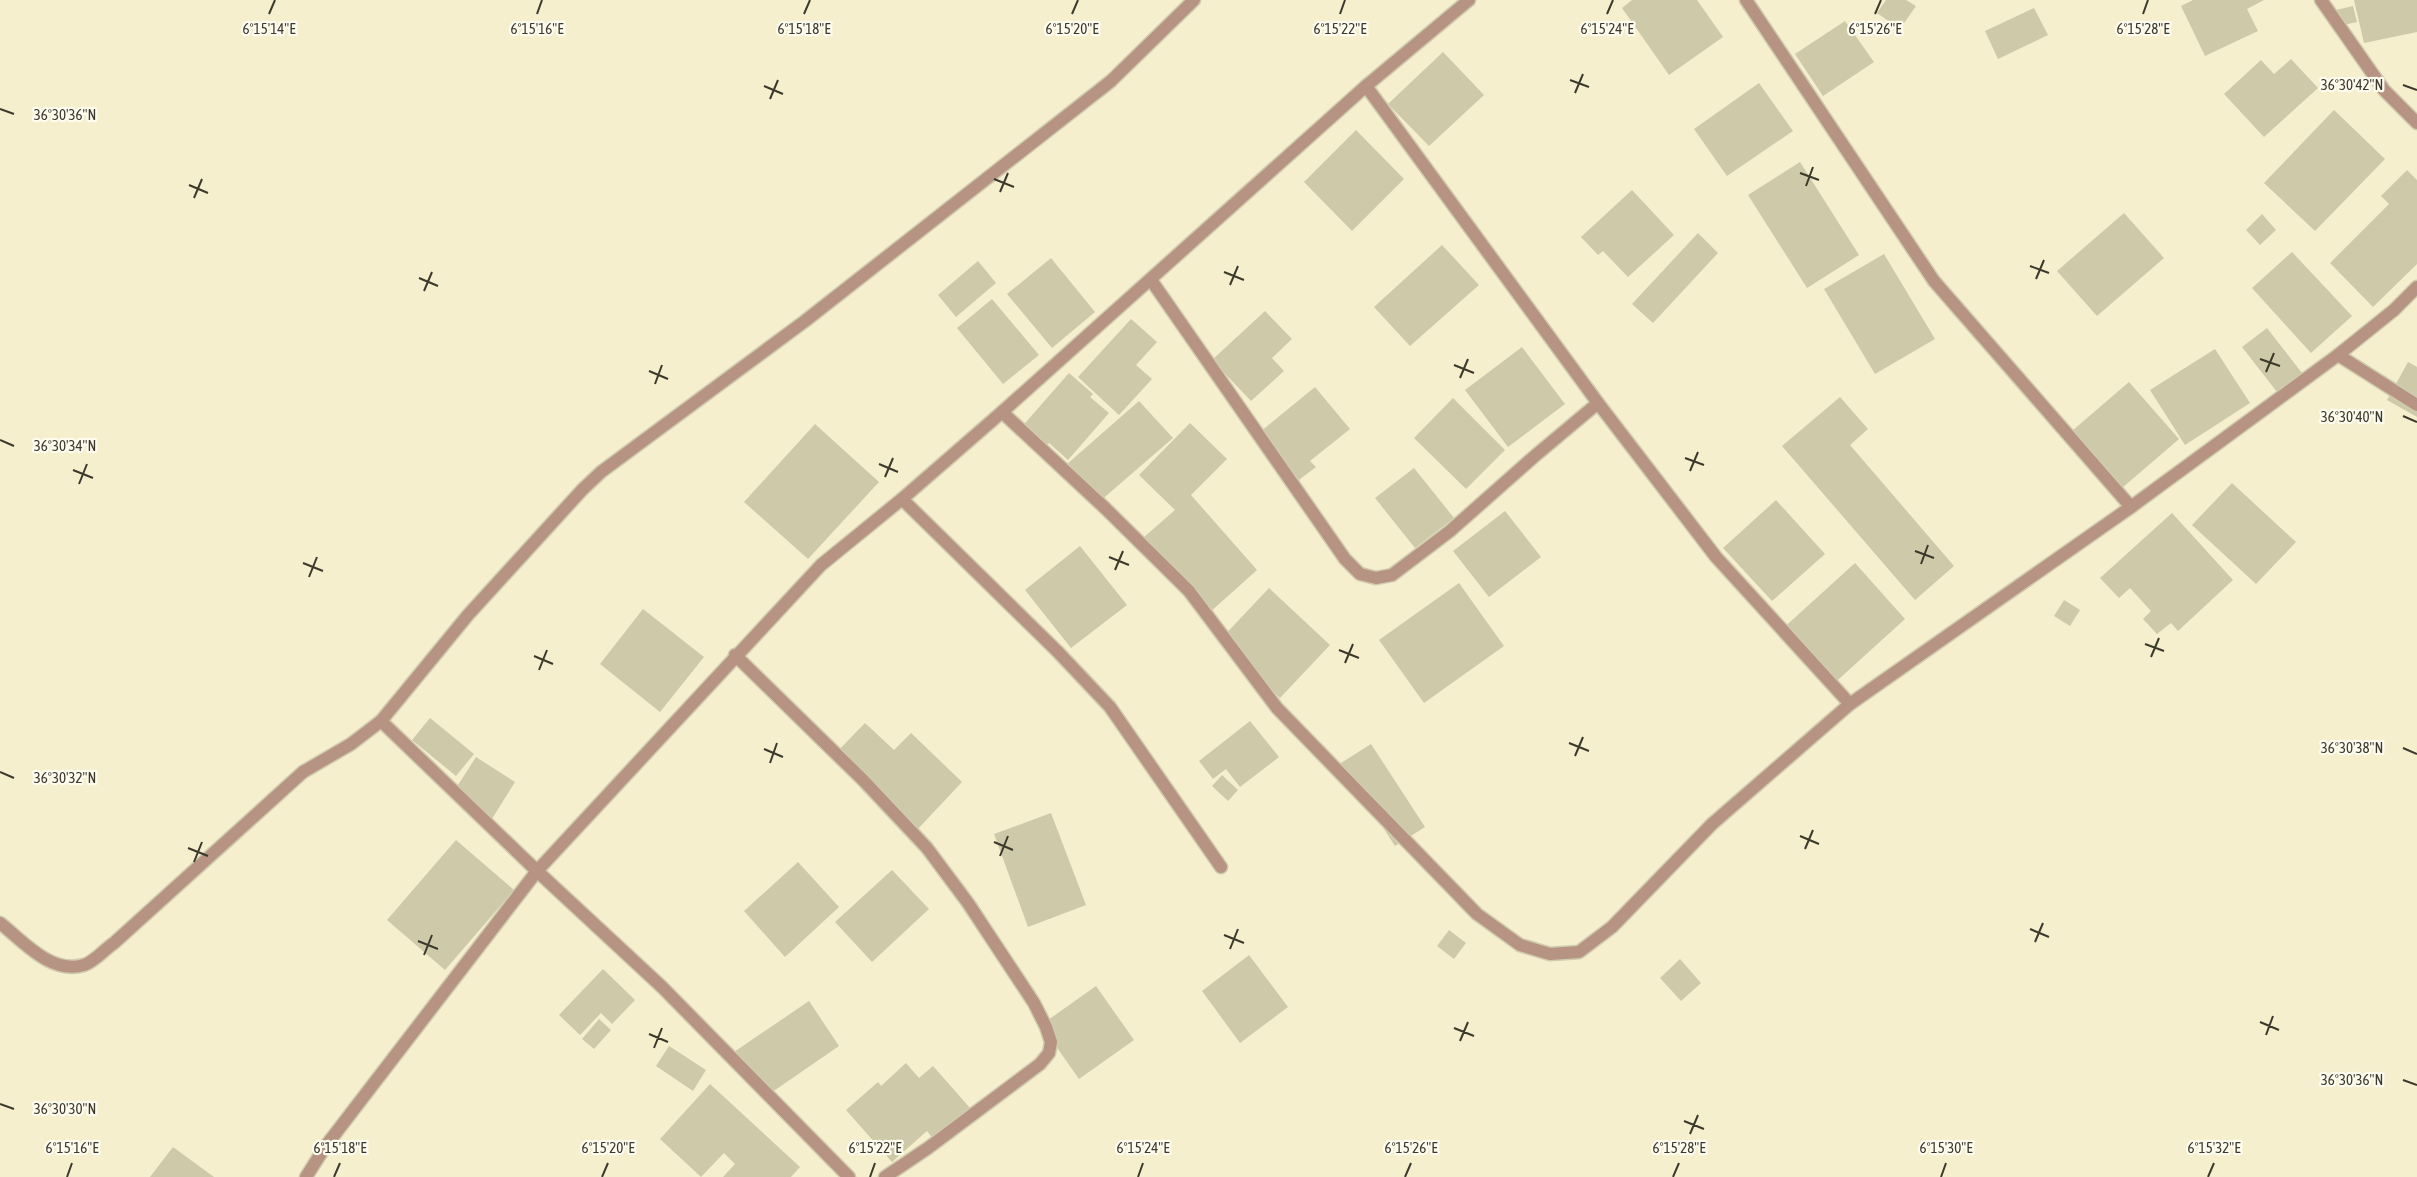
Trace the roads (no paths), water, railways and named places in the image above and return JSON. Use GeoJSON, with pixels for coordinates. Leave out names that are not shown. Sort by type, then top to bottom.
{"type":"FeatureCollection","features":[{"type":"Feature","properties":{"kind":"street"},"geometry":{"type":"LineString","coordinates":[[0,923],[44,958],[60,966],[85,965],[114,943],[303,772],[351,744],[381,722],[468,615],[601,471],[805,321],[1111,81],[1194,0]]}},
{"type":"Feature","properties":{"kind":"street"},"geometry":{"type":"LineString","coordinates":[[306,1177],[325,1147],[537,871],[735,655],[821,565],[902,499],[1002,412],[1366,86],[1469,0]]}},
{"type":"Feature","properties":{"kind":"street"},"geometry":{"type":"LineString","coordinates":[[1746,0],[1934,281],[2131,507]]}},
{"type":"Feature","properties":{"kind":"street"},"geometry":{"type":"LineString","coordinates":[[2321,0],[2384,90],[2417,123]]}},
{"type":"Feature","properties":{"kind":"street"},"geometry":{"type":"LineString","coordinates":[[1366,86],[1598,403],[1716,557],[1850,705]]}},
{"type":"Feature","properties":{"kind":"street"},"geometry":{"type":"LineString","coordinates":[[1151,280],[1345,559],[1360,574],[1377,578],[1392,575],[1450,531],[1598,403]]}},
{"type":"Feature","properties":{"kind":"street"},"geometry":{"type":"LineString","coordinates":[[1002,412],[1106,509],[1189,591],[1277,708],[1477,914],[1520,945],[1550,954],[1579,952],[1612,927],[1712,824],[1850,705],[2131,507],[2338,355],[2394,310],[2417,287]]}},
{"type":"Feature","properties":{"kind":"street"},"geometry":{"type":"LineString","coordinates":[[2338,355],[2417,405]]}},
{"type":"Feature","properties":{"kind":"street"},"geometry":{"type":"LineString","coordinates":[[902,499],[1058,652],[1110,707],[1221,867]]}},
{"type":"Feature","properties":{"kind":"street"},"geometry":{"type":"LineString","coordinates":[[735,655],[864,781],[927,848],[968,903],[1034,1003],[1052,1042],[1049,1053],[1040,1064],[928,1148],[885,1177]]}},
{"type":"Feature","properties":{"kind":"street"},"geometry":{"type":"LineString","coordinates":[[381,722],[662,987],[849,1177]]}}]}
